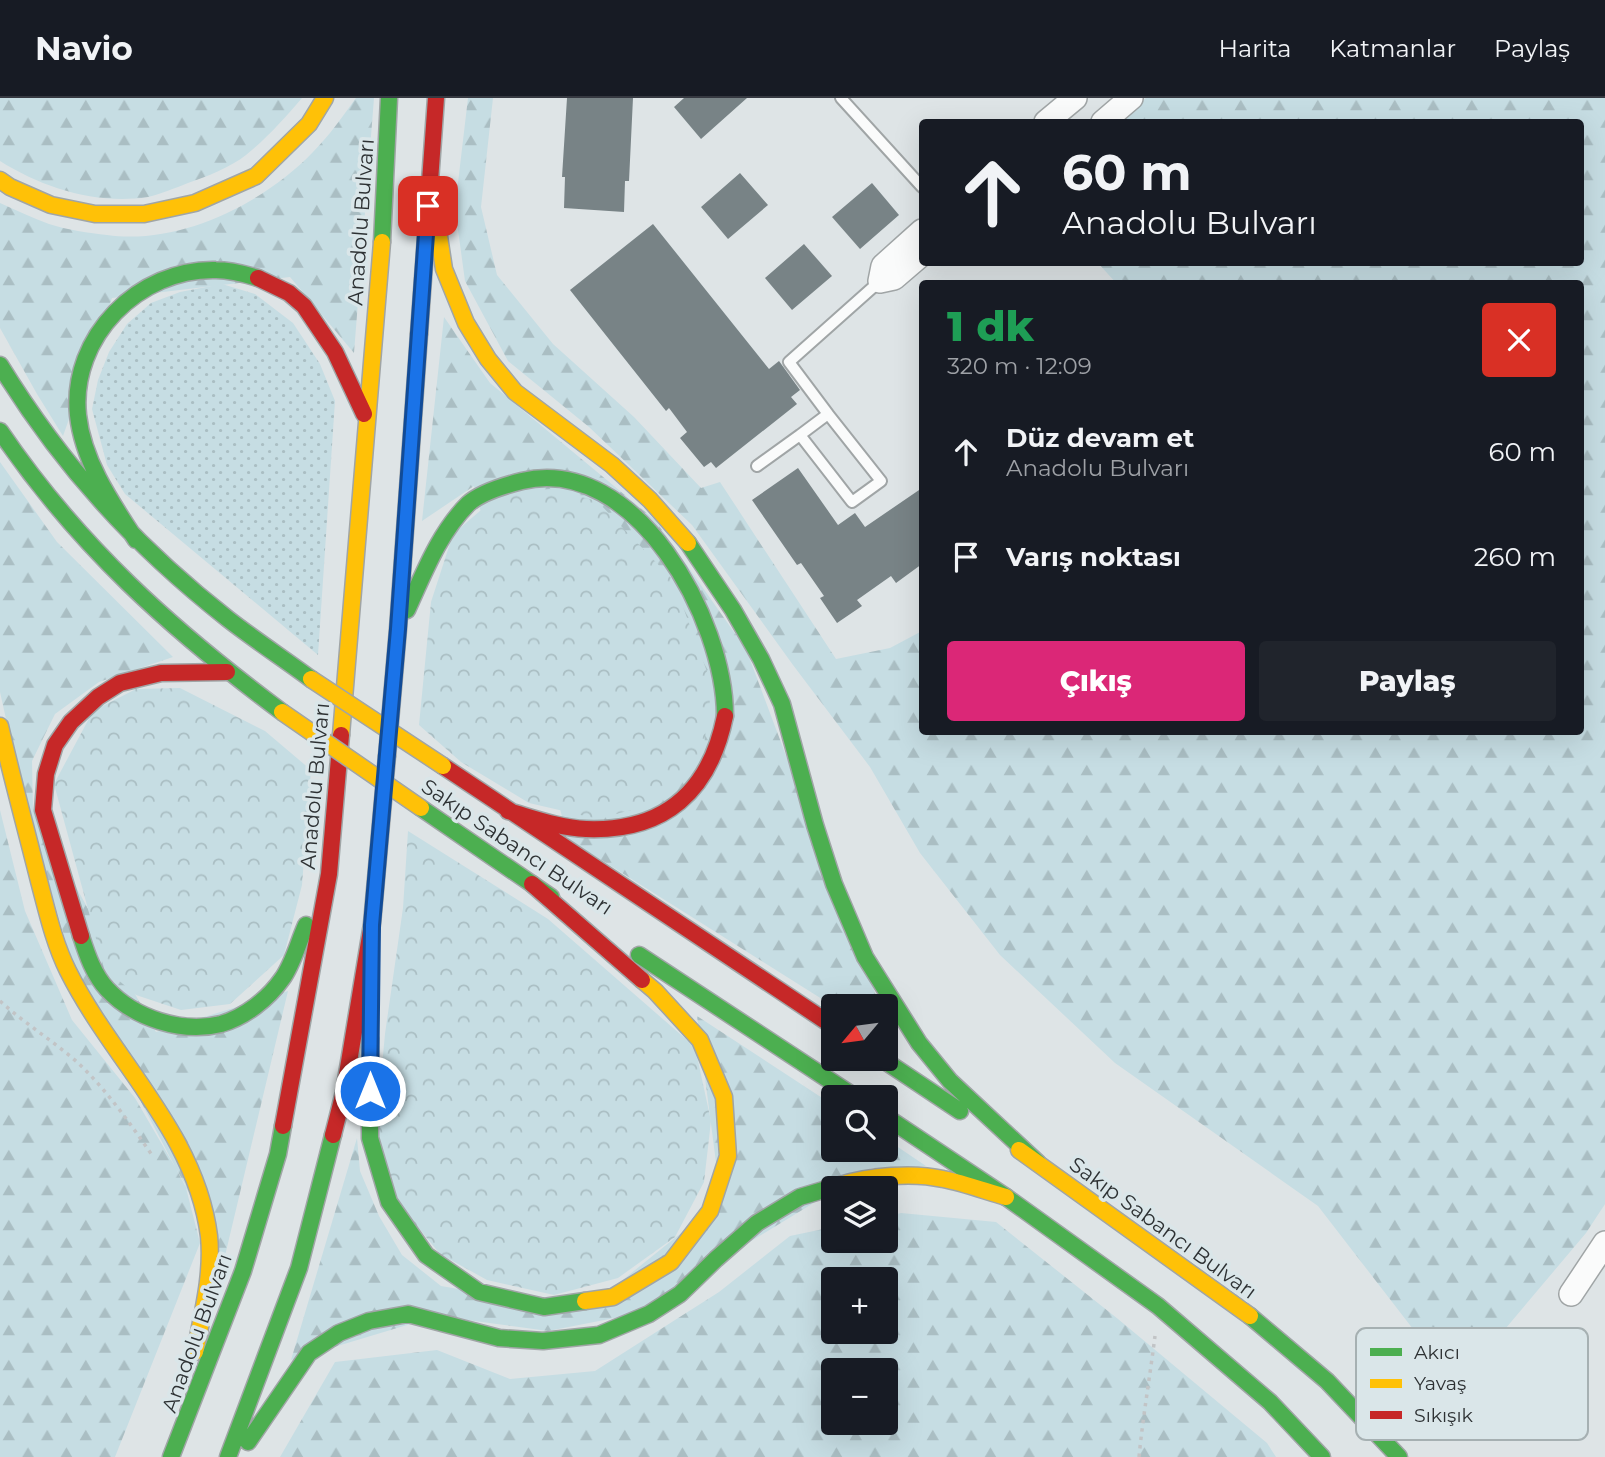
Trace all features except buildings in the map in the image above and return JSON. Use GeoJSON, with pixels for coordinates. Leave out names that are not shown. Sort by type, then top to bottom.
{"type":"FeatureCollection","features":[{"type":"Feature","properties":{"kind":"main road"},"geometry":{"type":"LineString","coordinates":[[0,180],[51,205],[95,214],[144,214],[195,203],[256,176],[309,124],[325,98]]}},
{"type":"Feature","properties":{"kind":"main road","name":"Anadolu Bulvarı"},"geometry":{"type":"LineString","coordinates":[[174,1451],[243,1271],[278,1154],[329,874],[382,253],[390,98]]}},
{"type":"Feature","properties":{"kind":"main road"},"geometry":{"type":"LineString","coordinates":[[228,1457],[299,1268],[344,1093],[372,925],[398,629],[436,98]]}},
{"type":"Feature","properties":{"kind":"main road"},"geometry":{"type":"LineString","coordinates":[[430,180],[444,269],[466,323],[488,359],[515,392],[612,465],[650,500],[694,550],[733,610],[761,659],[782,704],[834,884],[865,957],[926,1053],[950,1081],[1038,1163]]}},
{"type":"Feature","properties":{"kind":"main road"},"geometry":{"type":"LineString","coordinates":[[136,540],[103,489],[88,457],[79,425],[77,395],[82,362],[93,338],[120,305],[141,290],[176,276],[211,270],[240,273],[284,290],[300,301],[323,331],[345,368],[366,421]]}},
{"type":"Feature","properties":{"kind":"main road","name":"Sakıp Sabancı Bulvarı"},"geometry":{"type":"LineString","coordinates":[[0,365],[56,451],[92,495],[136,540],[217,610],[311,679],[821,1018]]}},
{"type":"Feature","properties":{"kind":"main road","name":"Sakıp Sabancı Bulvarı"},"geometry":{"type":"LineString","coordinates":[[0,430],[27,471],[76,531],[138,595],[227,672],[532,884],[837,1085]]}},
{"type":"Feature","properties":{"kind":"main road"},"geometry":{"type":"LineString","coordinates":[[398,629],[443,534],[470,502],[503,486],[536,478],[578,481],[620,503],[671,557],[704,619],[723,691],[725,714],[721,735],[694,789],[678,804],[661,814],[642,823],[621,828],[586,829],[553,824],[508,811]]}},
{"type":"Feature","properties":{"kind":"main road"},"geometry":{"type":"LineString","coordinates":[[227,672],[161,673],[120,683],[98,697],[71,722],[55,746],[46,774],[43,810],[87,954],[96,974],[108,991],[147,1018],[172,1025],[194,1027],[217,1025],[236,1018],[260,1002],[283,977],[329,874]]}},
{"type":"Feature","properties":{"kind":"main road"},"geometry":{"type":"LineString","coordinates":[[0,726],[19,808],[60,953],[82,999],[181,1149],[205,1210],[209,1236],[206,1293],[174,1451]]}},
{"type":"Feature","properties":{"kind":"main road"},"geometry":{"type":"LineString","coordinates":[[372,925],[370,1138],[389,1202],[426,1255],[479,1292],[544,1307],[613,1297],[671,1262],[710,1211],[728,1156],[724,1097],[700,1040],[655,991],[532,884]]}},
{"type":"Feature","properties":{"kind":"main road","name":"Sakıp Sabancı Bulvarı"},"geometry":{"type":"LineString","coordinates":[[898,1070],[1038,1163],[1250,1316],[1327,1381],[1356,1412]]}},
{"type":"Feature","properties":{"kind":"main road"},"geometry":{"type":"LineString","coordinates":[[898,1125],[1006,1197],[1158,1306],[1270,1402],[1322,1457]]}},
{"type":"Feature","properties":{"kind":"main road"},"geometry":{"type":"LineString","coordinates":[[238,1457],[309,1353],[339,1333],[369,1321],[408,1314],[499,1338],[543,1341],[600,1335],[649,1314],[680,1294],[757,1223],[800,1197],[852,1181],[892,1175],[941,1178],[1006,1197]]}},
{"type":"Feature","properties":{"kind":"main road","name":"Sakıp Sabancı Bulvarı"},"geometry":{"type":"LineString","coordinates":[[1383,1440],[1399,1457]]}},
{"type":"Feature","properties":{"kind":"street"},"geometry":{"type":"LineString","coordinates":[[1050,119],[1075,98]]}},
{"type":"Feature","properties":{"kind":"street"},"geometry":{"type":"LineString","coordinates":[[1106,119],[1131,98]]}},
{"type":"Feature","properties":{"kind":"street"},"geometry":{"type":"LineString","coordinates":[[919,234],[883,267],[880,281],[894,278],[919,257]]}},
{"type":"Feature","properties":{"kind":"street"},"geometry":{"type":"LineString","coordinates":[[1572,1294],[1605,1243]]}},
{"type":"Feature","properties":{"kind":"lane"},"geometry":{"type":"LineString","coordinates":[[841,98],[919,184]]}},
{"type":"Feature","properties":{"kind":"lane"},"geometry":{"type":"LineString","coordinates":[[800,435],[852,502],[881,481],[789,362],[880,281]]}},
{"type":"Feature","properties":{"kind":"lane"},"geometry":{"type":"LineString","coordinates":[[757,466],[828,414]]}},
{"type":"Feature","properties":{"kind":"path"},"geometry":{"type":"LineString","coordinates":[[0,1000],[18,1018],[76,1062],[119,1108],[155,1159]]}},
{"type":"Feature","properties":{"kind":"path"},"geometry":{"type":"LineString","coordinates":[[1139,1457],[1158,1306]]}},
{"type":"Feature","properties":{"kind":"green space"},"geometry":{"type":"Polygon","coordinates":[[[0,98],[302,98],[261,142],[233,164],[163,193],[148,197],[109,199],[52,186],[0,161],[0,98]]]}},
{"type":"Feature","properties":{"kind":"green space"},"geometry":{"type":"Polygon","coordinates":[[[356,98],[374,98],[354,353],[290,277],[112,298],[63,436],[0,328],[0,203],[49,224],[100,234],[163,234],[191,227],[245,204],[293,171],[325,139],[356,98]]]}},
{"type":"Feature","properties":{"kind":"green space"},"geometry":{"type":"Polygon","coordinates":[[[468,98],[493,98],[481,207],[497,275],[553,344],[634,417],[701,488],[720,482],[836,659],[890,648],[919,633],[919,735],[1584,735],[1584,280],[1113,280],[1101,266],[1584,266],[1584,119],[1122,119],[1146,98],[1605,98],[1605,1204],[1586,1233],[1506,1328],[1412,1328],[1318,1206],[1115,1063],[1000,955],[920,853],[870,767],[692,525],[589,427],[508,361],[465,281],[455,208],[468,98]]]}},
{"type":"Feature","properties":{"kind":"green space"},"geometry":{"type":"Polygon","coordinates":[[[222,284],[255,294],[293,323],[320,364],[335,401],[318,655],[125,494],[107,465],[92,409],[98,380],[109,352],[127,324],[151,303],[180,292],[222,284]]]}},
{"type":"Feature","properties":{"kind":"green space"},"geometry":{"type":"Polygon","coordinates":[[[444,317],[490,383],[655,520],[746,649],[875,994],[821,994],[821,998],[568,839],[474,486],[422,521],[444,317]]]}},
{"type":"Feature","properties":{"kind":"green space"},"geometry":{"type":"Polygon","coordinates":[[[0,462],[57,542],[173,657],[99,682],[55,714],[32,761],[33,809],[156,1032],[288,991],[224,1260],[77,980],[22,791],[0,692],[0,462]]]}},
{"type":"Feature","properties":{"kind":"green space"},"geometry":{"type":"Polygon","coordinates":[[[550,489],[597,501],[673,580],[712,685],[704,745],[681,784],[642,807],[598,819],[529,803],[461,762],[419,725],[431,602],[453,534],[501,493],[550,489]]]}},
{"type":"Feature","properties":{"kind":"green space"},"geometry":{"type":"Polygon","coordinates":[[[180,688],[265,731],[311,770],[302,885],[284,955],[230,1004],[181,1010],[136,995],[104,968],[54,784],[93,711],[136,689],[180,688]]]}},
{"type":"Feature","properties":{"kind":"green space"},"geometry":{"type":"Polygon","coordinates":[[[0,810],[25,911],[72,1020],[135,1098],[185,1184],[200,1243],[115,1457],[0,1457],[0,810]]]}},
{"type":"Feature","properties":{"kind":"green space"},"geometry":{"type":"Polygon","coordinates":[[[408,831],[548,919],[695,1047],[711,1121],[704,1182],[675,1237],[618,1278],[554,1295],[487,1280],[440,1254],[398,1203],[376,1130],[385,1034],[403,908],[408,831]]]}},
{"type":"Feature","properties":{"kind":"green space"},"geometry":{"type":"Polygon","coordinates":[[[697,1016],[821,1097],[821,1162],[898,1162],[898,1147],[926,1166],[871,1168],[858,1176],[821,1176],[821,1198],[630,1315],[548,1331],[437,1316],[291,1360],[357,1138],[360,1171],[379,1216],[402,1255],[441,1286],[584,1311],[721,1201],[697,1016]]]}},
{"type":"Feature","properties":{"kind":"green space"},"geometry":{"type":"Polygon","coordinates":[[[898,1214],[996,1222],[1267,1443],[1276,1457],[280,1457],[335,1362],[437,1350],[510,1379],[595,1371],[719,1292],[790,1236],[821,1230],[821,1253],[898,1253],[898,1214]]]}},
{"type":"Feature","properties":{"kind":"traffic: fast"},"geometry":{"type":"LineString","coordinates":[[382,242],[389,98]]}},
{"type":"Feature","properties":{"kind":"traffic: fast"},"geometry":{"type":"LineString","coordinates":[[136,540],[92,465],[81,432],[78,386],[85,359],[98,334],[115,313],[136,294],[161,281],[188,272],[216,270],[258,278]]}},
{"type":"Feature","properties":{"kind":"traffic: fast"},"geometry":{"type":"LineString","coordinates":[[387,756],[419,334]]}},
{"type":"Feature","properties":{"kind":"traffic: fast"},"geometry":{"type":"LineString","coordinates":[[0,365],[75,471],[131,533],[228,619],[311,679]]}},
{"type":"Feature","properties":{"kind":"traffic: fast"},"geometry":{"type":"LineString","coordinates":[[0,431],[62,512],[129,584],[202,650],[282,712]]}},
{"type":"Feature","properties":{"kind":"traffic: fast"},"geometry":{"type":"LineString","coordinates":[[407,610],[440,541],[468,504],[486,493],[522,481],[563,479],[602,493],[636,518],[666,552],[691,592],[709,635],[721,677],[725,716]]}},
{"type":"Feature","properties":{"kind":"traffic: fast"},"geometry":{"type":"LineString","coordinates":[[688,543],[733,610],[761,659],[782,704],[834,884],[865,957],[919,1043],[950,1081],[1038,1163]]}},
{"type":"Feature","properties":{"kind":"traffic: fast"},"geometry":{"type":"LineString","coordinates":[[421,808],[551,897]]}},
{"type":"Feature","properties":{"kind":"traffic: fast"},"geometry":{"type":"LineString","coordinates":[[81,936],[98,977],[118,999],[160,1021],[206,1027],[239,1017],[270,993],[289,967],[306,925]]}},
{"type":"Feature","properties":{"kind":"traffic: fast"},"geometry":{"type":"LineString","coordinates":[[639,955],[837,1085]]}},
{"type":"Feature","properties":{"kind":"traffic: fast"},"geometry":{"type":"LineString","coordinates":[[370,1038],[370,1138],[389,1202],[426,1255],[479,1292],[544,1307],[585,1301]]}},
{"type":"Feature","properties":{"kind":"traffic: fast"},"geometry":{"type":"LineString","coordinates":[[898,1070],[960,1111]]}},
{"type":"Feature","properties":{"kind":"traffic: fast"},"geometry":{"type":"LineString","coordinates":[[898,1125],[1006,1197],[1158,1306],[1270,1402],[1322,1457]]}},
{"type":"Feature","properties":{"kind":"traffic: fast"},"geometry":{"type":"LineString","coordinates":[[171,1457],[243,1271],[278,1154],[283,1126]]}},
{"type":"Feature","properties":{"kind":"traffic: fast"},"geometry":{"type":"LineString","coordinates":[[228,1457],[299,1268],[333,1135]]}},
{"type":"Feature","properties":{"kind":"traffic: fast"},"geometry":{"type":"LineString","coordinates":[[248,1442],[309,1353],[339,1333],[369,1321],[408,1314],[499,1338],[543,1341],[599,1335],[649,1314],[680,1294],[757,1223],[800,1197],[821,1191]]}},
{"type":"Feature","properties":{"kind":"traffic: fast"},"geometry":{"type":"LineString","coordinates":[[1250,1316],[1327,1381],[1356,1412]]}},
{"type":"Feature","properties":{"kind":"traffic: fast"},"geometry":{"type":"LineString","coordinates":[[1383,1440],[1399,1457]]}},
{"type":"Feature","properties":{"kind":"traffic: slow"},"geometry":{"type":"LineString","coordinates":[[0,180],[51,205],[95,214],[144,214],[195,203],[256,176],[309,124],[325,98]]}},
{"type":"Feature","properties":{"kind":"traffic: slow"},"geometry":{"type":"LineString","coordinates":[[438,230],[444,269],[466,323],[488,359],[515,392],[612,465],[650,500],[688,543]]}},
{"type":"Feature","properties":{"kind":"traffic: slow"},"geometry":{"type":"LineString","coordinates":[[341,735],[382,242]]}},
{"type":"Feature","properties":{"kind":"traffic: slow"},"geometry":{"type":"LineString","coordinates":[[311,679],[443,766]]}},
{"type":"Feature","properties":{"kind":"traffic: slow"},"geometry":{"type":"LineString","coordinates":[[282,712],[421,808]]}},
{"type":"Feature","properties":{"kind":"traffic: slow"},"geometry":{"type":"LineString","coordinates":[[0,726],[48,915],[63,960],[86,1004],[171,1131],[188,1164],[201,1199],[210,1251],[206,1295],[195,1352]]}},
{"type":"Feature","properties":{"kind":"traffic: slow"},"geometry":{"type":"LineString","coordinates":[[585,1301],[613,1297],[671,1262],[710,1211],[728,1156],[724,1097],[700,1040],[642,980]]}},
{"type":"Feature","properties":{"kind":"traffic: slow"},"geometry":{"type":"LineString","coordinates":[[1019,1150],[1250,1316]]}},
{"type":"Feature","properties":{"kind":"traffic: slow"},"geometry":{"type":"LineString","coordinates":[[892,1176],[931,1177],[1006,1197]]}},
{"type":"Feature","properties":{"kind":"traffic: jam"},"geometry":{"type":"LineString","coordinates":[[419,334],[436,98]]}},
{"type":"Feature","properties":{"kind":"traffic: jam"},"geometry":{"type":"LineString","coordinates":[[258,278],[289,293],[304,306],[335,352],[364,414]]}},
{"type":"Feature","properties":{"kind":"traffic: jam"},"geometry":{"type":"LineString","coordinates":[[81,936],[43,810],[46,774],[55,745],[71,722],[98,697],[120,683],[161,673],[227,672]]}},
{"type":"Feature","properties":{"kind":"traffic: jam"},"geometry":{"type":"LineString","coordinates":[[508,811],[556,825],[586,829],[614,828],[639,823],[661,814],[680,802],[695,786],[718,743],[725,716]]}},
{"type":"Feature","properties":{"kind":"traffic: jam"},"geometry":{"type":"LineString","coordinates":[[283,1126],[329,874],[341,735]]}},
{"type":"Feature","properties":{"kind":"traffic: jam"},"geometry":{"type":"LineString","coordinates":[[333,1135],[344,1092],[372,924],[387,756]]}},
{"type":"Feature","properties":{"kind":"traffic: jam"},"geometry":{"type":"LineString","coordinates":[[443,766],[821,1018]]}},
{"type":"Feature","properties":{"kind":"traffic: jam"},"geometry":{"type":"LineString","coordinates":[[532,884],[642,980]]}},
{"type":"Feature","properties":{"kind":"route"},"geometry":{"type":"LineString","coordinates":[[370,1091],[372,925],[398,629],[428,206]]}}]}
